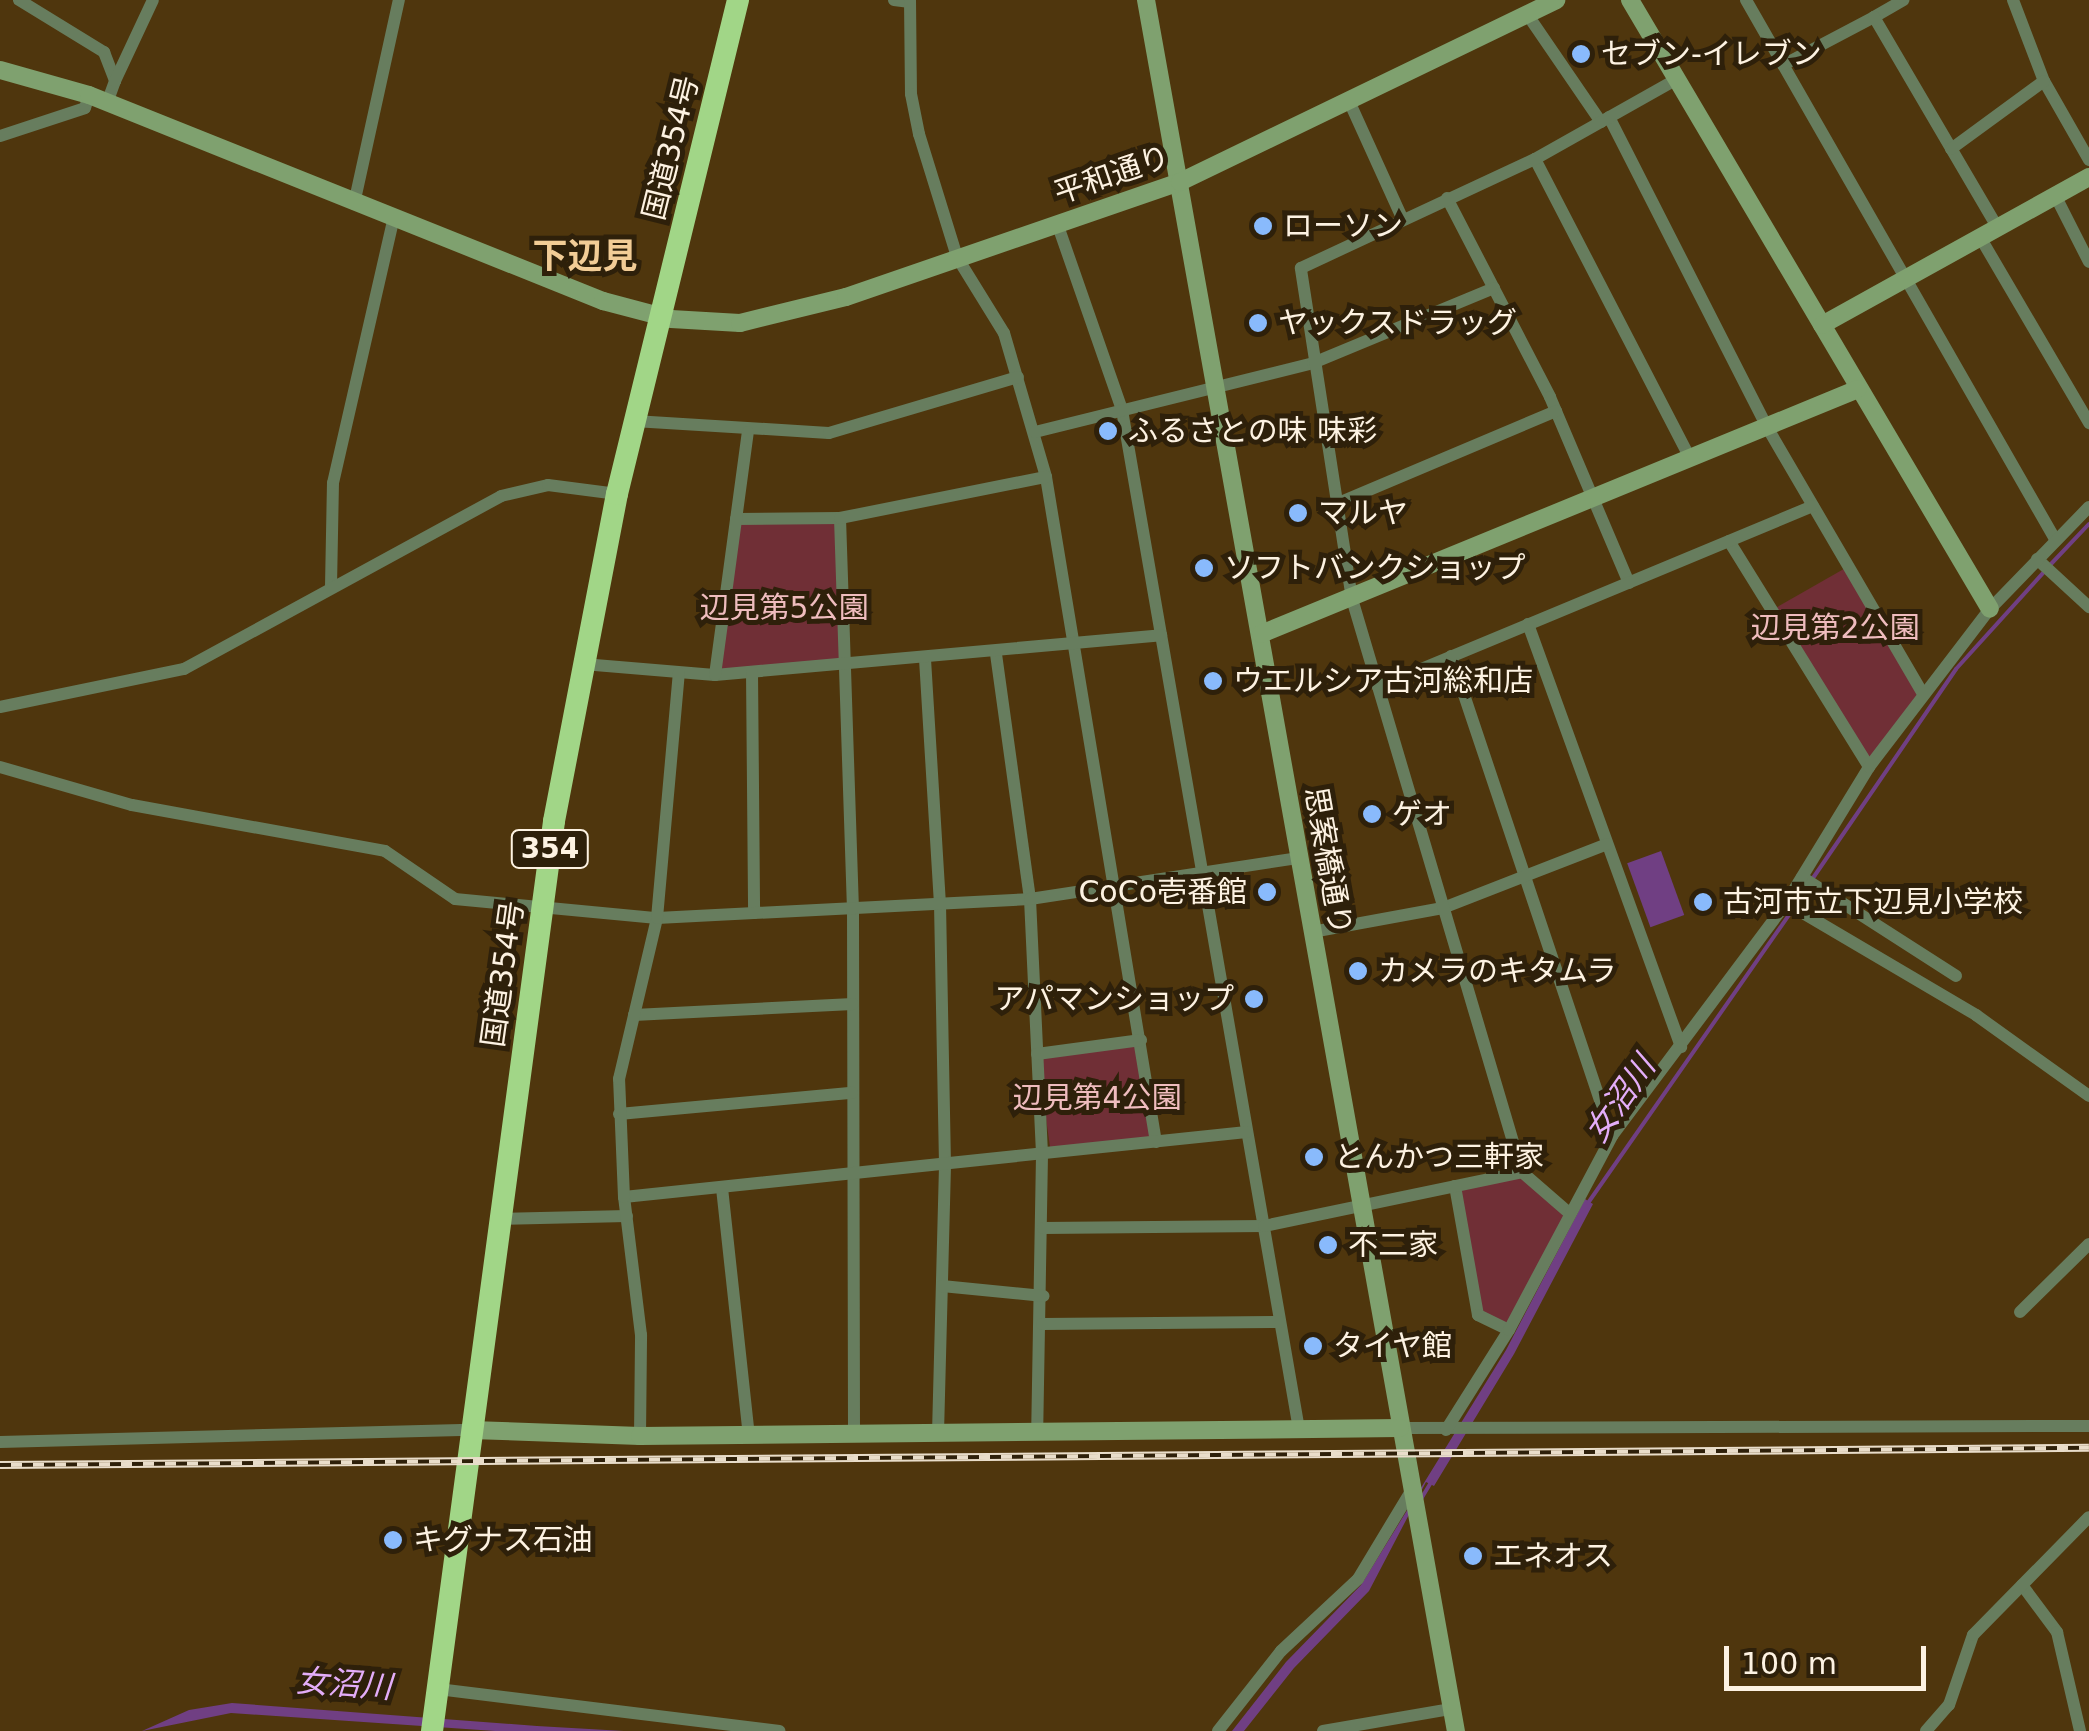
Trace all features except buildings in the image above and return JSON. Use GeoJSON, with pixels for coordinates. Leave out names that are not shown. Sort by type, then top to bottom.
{"type":"FeatureCollection","features":[{"type":"Feature","properties":{"kind":"highway","name":"国道354号"},"geometry":{"type":"LineString","coordinates":[[435,1710],[543,906],[583,664],[634,421],[738,0]]}},
{"type":"Feature","properties":{"kind":"street"},"geometry":{"type":"LineString","coordinates":[[19,0],[104,52],[115,80]]}},
{"type":"Feature","properties":{"kind":"street"},"geometry":{"type":"LineString","coordinates":[[107,103],[153,0]]}},
{"type":"Feature","properties":{"kind":"street"},"geometry":{"type":"LineString","coordinates":[[354,204],[399,0]]}},
{"type":"Feature","properties":{"kind":"street"},"geometry":{"type":"LineString","coordinates":[[894,0],[910,1],[911,94],[957,257],[1004,333],[1046,477],[1118,886],[1156,1142]]}},
{"type":"Feature","properties":{"kind":"street","name":"思案橋通り"},"geometry":{"type":"LineString","coordinates":[[1146,0],[1456,1731]]}},
{"type":"Feature","properties":{"kind":"street","name":"平和通り"},"geometry":{"type":"LineString","coordinates":[[0,70],[89,95],[392,220],[602,300],[661,316],[740,324],[793,313],[1180,182],[1556,0]]}},
{"type":"Feature","properties":{"kind":"street"},"geometry":{"type":"LineString","coordinates":[[1630,0],[1990,609]]}},
{"type":"Feature","properties":{"kind":"street"},"geometry":{"type":"LineString","coordinates":[[1746,0],[2055,539]]}},
{"type":"Feature","properties":{"kind":"street"},"geometry":{"type":"LineString","coordinates":[[1783,65],[1904,0]]}},
{"type":"Feature","properties":{"kind":"street"},"geometry":{"type":"LineString","coordinates":[[2013,0],[2044,81],[2089,160]]}},
{"type":"Feature","properties":{"kind":"street"},"geometry":{"type":"LineString","coordinates":[[1527,14],[1605,119],[1767,427],[1923,694]]}},
{"type":"Feature","properties":{"kind":"street"},"geometry":{"type":"LineString","coordinates":[[1874,17],[1951,149],[1988,232],[2089,424]]}},
{"type":"Feature","properties":{"kind":"street"},"geometry":{"type":"LineString","coordinates":[[1568,1212],[1522,1172],[1352,599],[1313,363],[1304,262],[1535,159],[1677,80]]}},
{"type":"Feature","properties":{"kind":"street"},"geometry":{"type":"LineString","coordinates":[[1951,149],[2044,81]]}},
{"type":"Feature","properties":{"kind":"street"},"geometry":{"type":"LineString","coordinates":[[0,136],[85,108],[89,95]]}},
{"type":"Feature","properties":{"kind":"street"},"geometry":{"type":"LineString","coordinates":[[1350,101],[1402,218]]}},
{"type":"Feature","properties":{"kind":"street"},"geometry":{"type":"LineString","coordinates":[[1535,159],[1690,458]]}},
{"type":"Feature","properties":{"kind":"street"},"geometry":{"type":"LineString","coordinates":[[1822,325],[2089,177]]}},
{"type":"Feature","properties":{"kind":"street"},"geometry":{"type":"LineString","coordinates":[[2055,195],[2089,262]]}},
{"type":"Feature","properties":{"kind":"street"},"geometry":{"type":"LineString","coordinates":[[1447,198],[1556,410],[1628,583]]}},
{"type":"Feature","properties":{"kind":"street"},"geometry":{"type":"LineString","coordinates":[[331,586],[333,483],[392,220]]}},
{"type":"Feature","properties":{"kind":"street"},"geometry":{"type":"LineString","coordinates":[[1057,223],[1122,410],[1299,1429]]}},
{"type":"Feature","properties":{"kind":"street"},"geometry":{"type":"LineString","coordinates":[[1034,432],[1313,363],[1494,288]]}},
{"type":"Feature","properties":{"kind":"street"},"geometry":{"type":"LineString","coordinates":[[634,421],[748,432],[829,433],[1018,377]]}},
{"type":"Feature","properties":{"kind":"street"},"geometry":{"type":"LineString","coordinates":[[1261,634],[1858,389]]}},
{"type":"Feature","properties":{"kind":"street"},"geometry":{"type":"LineString","coordinates":[[1336,504],[1556,410]]}},
{"type":"Feature","properties":{"kind":"street"},"geometry":{"type":"LineString","coordinates":[[715,676],[748,432]]}},
{"type":"Feature","properties":{"kind":"street"},"geometry":{"type":"LineString","coordinates":[[736,520],[840,518],[1046,477]]}},
{"type":"Feature","properties":{"kind":"street"},"geometry":{"type":"LineString","coordinates":[[0,707],[184,669],[501,496],[548,486],[617,494]]}},
{"type":"Feature","properties":{"kind":"street"},"geometry":{"type":"LineString","coordinates":[[1378,687],[1813,506]]}},
{"type":"Feature","properties":{"kind":"street"},"geometry":{"type":"LineString","coordinates":[[1457,1431],[1568,1212],[1612,1136],[1786,903],[1869,766],[1923,694],[1990,609],[2089,507]]}},
{"type":"Feature","properties":{"kind":"street"},"geometry":{"type":"LineString","coordinates":[[840,518],[854,908],[854,1434]]}},
{"type":"Feature","properties":{"kind":"street"},"geometry":{"type":"LineString","coordinates":[[1729,541],[1869,766]]}},
{"type":"Feature","properties":{"kind":"street"},"geometry":{"type":"LineString","coordinates":[[2037,559],[2089,607]]}},
{"type":"Feature","properties":{"kind":"street"},"geometry":{"type":"LineString","coordinates":[[1528,624],[1680,1048]]}},
{"type":"Feature","properties":{"kind":"street"},"geometry":{"type":"LineString","coordinates":[[583,664],[715,676],[996,654],[1161,634]]}},
{"type":"Feature","properties":{"kind":"street"},"geometry":{"type":"LineString","coordinates":[[996,654],[1030,899],[1044,1296],[1037,1430]]}},
{"type":"Feature","properties":{"kind":"street"},"geometry":{"type":"LineString","coordinates":[[1451,656],[1612,1136]]}},
{"type":"Feature","properties":{"kind":"street"},"geometry":{"type":"LineString","coordinates":[[925,659],[940,904],[946,1166],[938,1431]]}},
{"type":"Feature","properties":{"kind":"street"},"geometry":{"type":"LineString","coordinates":[[752,672],[754,913]]}},
{"type":"Feature","properties":{"kind":"street"},"geometry":{"type":"LineString","coordinates":[[640,1436],[641,1336],[624,1197],[619,1079],[657,918],[679,673]]}},
{"type":"Feature","properties":{"kind":"street"},"geometry":{"type":"LineString","coordinates":[[0,767],[132,805],[385,852],[455,899],[657,918],[1030,899],[1300,858]]}},
{"type":"Feature","properties":{"kind":"street"},"geometry":{"type":"LineString","coordinates":[[1312,932],[1443,908],[1607,844]]}},
{"type":"Feature","properties":{"kind":"street"},"geometry":{"type":"LineString","coordinates":[[1802,877],[1956,976]]}},
{"type":"Feature","properties":{"kind":"street"},"geometry":{"type":"LineString","coordinates":[[1786,903],[1976,1015],[2089,1096]]}},
{"type":"Feature","properties":{"kind":"street"},"geometry":{"type":"LineString","coordinates":[[1881,959],[1895,938]]}},
{"type":"Feature","properties":{"kind":"street"},"geometry":{"type":"LineString","coordinates":[[634,1015],[852,1004]]}},
{"type":"Feature","properties":{"kind":"street"},"geometry":{"type":"LineString","coordinates":[[1037,1054],[1141,1040]]}},
{"type":"Feature","properties":{"kind":"street"},"geometry":{"type":"LineString","coordinates":[[619,1114],[852,1093]]}},
{"type":"Feature","properties":{"kind":"street"},"geometry":{"type":"LineString","coordinates":[[624,1197],[1248,1132]]}},
{"type":"Feature","properties":{"kind":"street"},"geometry":{"type":"LineString","coordinates":[[1043,1228],[1264,1226],[1522,1172]]}},
{"type":"Feature","properties":{"kind":"street"},"geometry":{"type":"LineString","coordinates":[[1455,1186],[1478,1315],[1509,1330]]}},
{"type":"Feature","properties":{"kind":"street"},"geometry":{"type":"LineString","coordinates":[[722,1188],[749,1435]]}},
{"type":"Feature","properties":{"kind":"street"},"geometry":{"type":"LineString","coordinates":[[499,1219],[627,1216]]}},
{"type":"Feature","properties":{"kind":"street"},"geometry":{"type":"LineString","coordinates":[[2020,1312],[2089,1244]]}},
{"type":"Feature","properties":{"kind":"street"},"geometry":{"type":"LineString","coordinates":[[942,1286],[1044,1296]]}},
{"type":"Feature","properties":{"kind":"street"},"geometry":{"type":"LineString","coordinates":[[1042,1324],[1280,1322]]}},
{"type":"Feature","properties":{"kind":"street"},"geometry":{"type":"LineString","coordinates":[[0,1442],[470,1430],[640,1436],[1037,1430],[2089,1426]]}},
{"type":"Feature","properties":{"kind":"street"},"geometry":{"type":"LineString","coordinates":[[1218,1731],[1281,1651],[1358,1578],[1412,1495]]}},
{"type":"Feature","properties":{"kind":"street"},"geometry":{"type":"LineString","coordinates":[[1926,1731],[1949,1705],[1973,1634],[2089,1516]]}},
{"type":"Feature","properties":{"kind":"street"},"geometry":{"type":"LineString","coordinates":[[2022,1585],[2057,1632],[2080,1731]]}},
{"type":"Feature","properties":{"kind":"street"},"geometry":{"type":"LineString","coordinates":[[1322,1731],[1452,1709]]}},
{"type":"Feature","properties":{"kind":"street"},"geometry":{"type":"LineString","coordinates":[[435,1710],[779,1731]]}},
{"type":"Feature","properties":{"kind":"green space","name":"辺見第5公園"},"geometry":{"type":"Polygon","coordinates":[[[840,518],[845,665],[715,675],[736,519],[840,518]]]}},
{"type":"Feature","properties":{"kind":"green space","name":"辺見第2公園"},"geometry":{"type":"Polygon","coordinates":[[[1849,566],[1923,694],[1869,767],[1772,610],[1849,566]]]}},
{"type":"Feature","properties":{"kind":"green space","name":"辺見第4公園"},"geometry":{"type":"Polygon","coordinates":[[[1141,1040],[1155,1142],[1051,1157],[1037,1055],[1141,1040]]]}},
{"type":"Feature","properties":{"kind":"green space"},"geometry":{"type":"Polygon","coordinates":[[[1522,1172],[1568,1212],[1509,1330],[1478,1315],[1455,1186],[1522,1172]]]}},
{"type":"Feature","properties":{"kind":"shaded area"},"geometry":{"type":"Polygon","coordinates":[[[1661,851],[1684,915],[1650,927],[1627,863],[1661,851]]]}},
{"type":"Feature","properties":{"kind":"shaded area"},"geometry":{"type":"Polygon","coordinates":[[[1585,1199],[1593,1204],[1514,1354],[1434,1486],[1426,1482],[1369,1591],[1294,1668],[1244,1731],[1232,1731],[1286,1662],[1361,1585],[1506,1350],[1585,1199]]]}},
{"type":"Feature","properties":{"kind":"shaded area"},"geometry":{"type":"Polygon","coordinates":[[[232,1703],[624,1731],[495,1731],[231,1713],[142,1731],[189,1710],[232,1703]]]}},
{"type":"Feature","properties":{"kind":"waterway","name":"女沼川"},"geometry":{"type":"LineString","coordinates":[[2051,564],[2089,524]]}},
{"type":"Feature","properties":{"kind":"waterway","name":"女沼川"},"geometry":{"type":"LineString","coordinates":[[1813,878],[1956,669],[2045,571]]}},
{"type":"Feature","properties":{"kind":"waterway","name":"女沼川"},"geometry":{"type":"LineString","coordinates":[[1797,904],[1808,886]]}},
{"type":"Feature","properties":{"kind":"waterway","name":"女沼川"},"geometry":{"type":"LineString","coordinates":[[1588,1203],[1791,912]]}},
{"type":"Feature","properties":{"kind":"waterway","name":"女沼川"},"geometry":{"type":"LineString","coordinates":[[1421,1499],[1432,1481]]}},
{"type":"Feature","properties":{"kind":"railway"},"geometry":{"type":"LineString","coordinates":[[0,1465],[2089,1448]]}},
{"type":"Feature","properties":{"kind":"place","name":"セブン-イレブン"},"geometry":{"type":"Point","coordinates":[1581,54]}},
{"type":"Feature","properties":{"kind":"place","name":"ローソン"},"geometry":{"type":"Point","coordinates":[1263,226]}},
{"type":"Feature","properties":{"kind":"place","name":"ヤックスドラッグ"},"geometry":{"type":"Point","coordinates":[1258,323]}},
{"type":"Feature","properties":{"kind":"place","name":"ふるさとの味 味彩"},"geometry":{"type":"Point","coordinates":[1108,431]}},
{"type":"Feature","properties":{"kind":"place","name":"マルヤ"},"geometry":{"type":"Point","coordinates":[1298,513]}},
{"type":"Feature","properties":{"kind":"place","name":"ソフトバンクショップ"},"geometry":{"type":"Point","coordinates":[1204,568]}},
{"type":"Feature","properties":{"kind":"place","name":"ウエルシア古河総和店"},"geometry":{"type":"Point","coordinates":[1213,681]}},
{"type":"Feature","properties":{"kind":"place","name":"ゲオ"},"geometry":{"type":"Point","coordinates":[1372,814]}},
{"type":"Feature","properties":{"kind":"place","name":"CoCo壱番館"},"geometry":{"type":"Point","coordinates":[1267,892]}},
{"type":"Feature","properties":{"kind":"place","name":"古河市立下辺見小学校"},"geometry":{"type":"Point","coordinates":[1703,902]}},
{"type":"Feature","properties":{"kind":"place","name":"カメラのキタムラ"},"geometry":{"type":"Point","coordinates":[1358,971]}},
{"type":"Feature","properties":{"kind":"place","name":"アパマンショップ"},"geometry":{"type":"Point","coordinates":[1254,999]}},
{"type":"Feature","properties":{"kind":"place","name":"とんかつ三軒家"},"geometry":{"type":"Point","coordinates":[1314,1157]}},
{"type":"Feature","properties":{"kind":"place","name":"不二家"},"geometry":{"type":"Point","coordinates":[1328,1245]}},
{"type":"Feature","properties":{"kind":"place","name":"タイヤ館"},"geometry":{"type":"Point","coordinates":[1313,1346]}},
{"type":"Feature","properties":{"kind":"place","name":"キグナス石油"},"geometry":{"type":"Point","coordinates":[393,1540]}},
{"type":"Feature","properties":{"kind":"place","name":"エネオス"},"geometry":{"type":"Point","coordinates":[1473,1556]}},
{"type":"Feature","properties":{"kind":"district","name":"下辺見"},"geometry":{"type":"Point","coordinates":[585,256]}}]}
